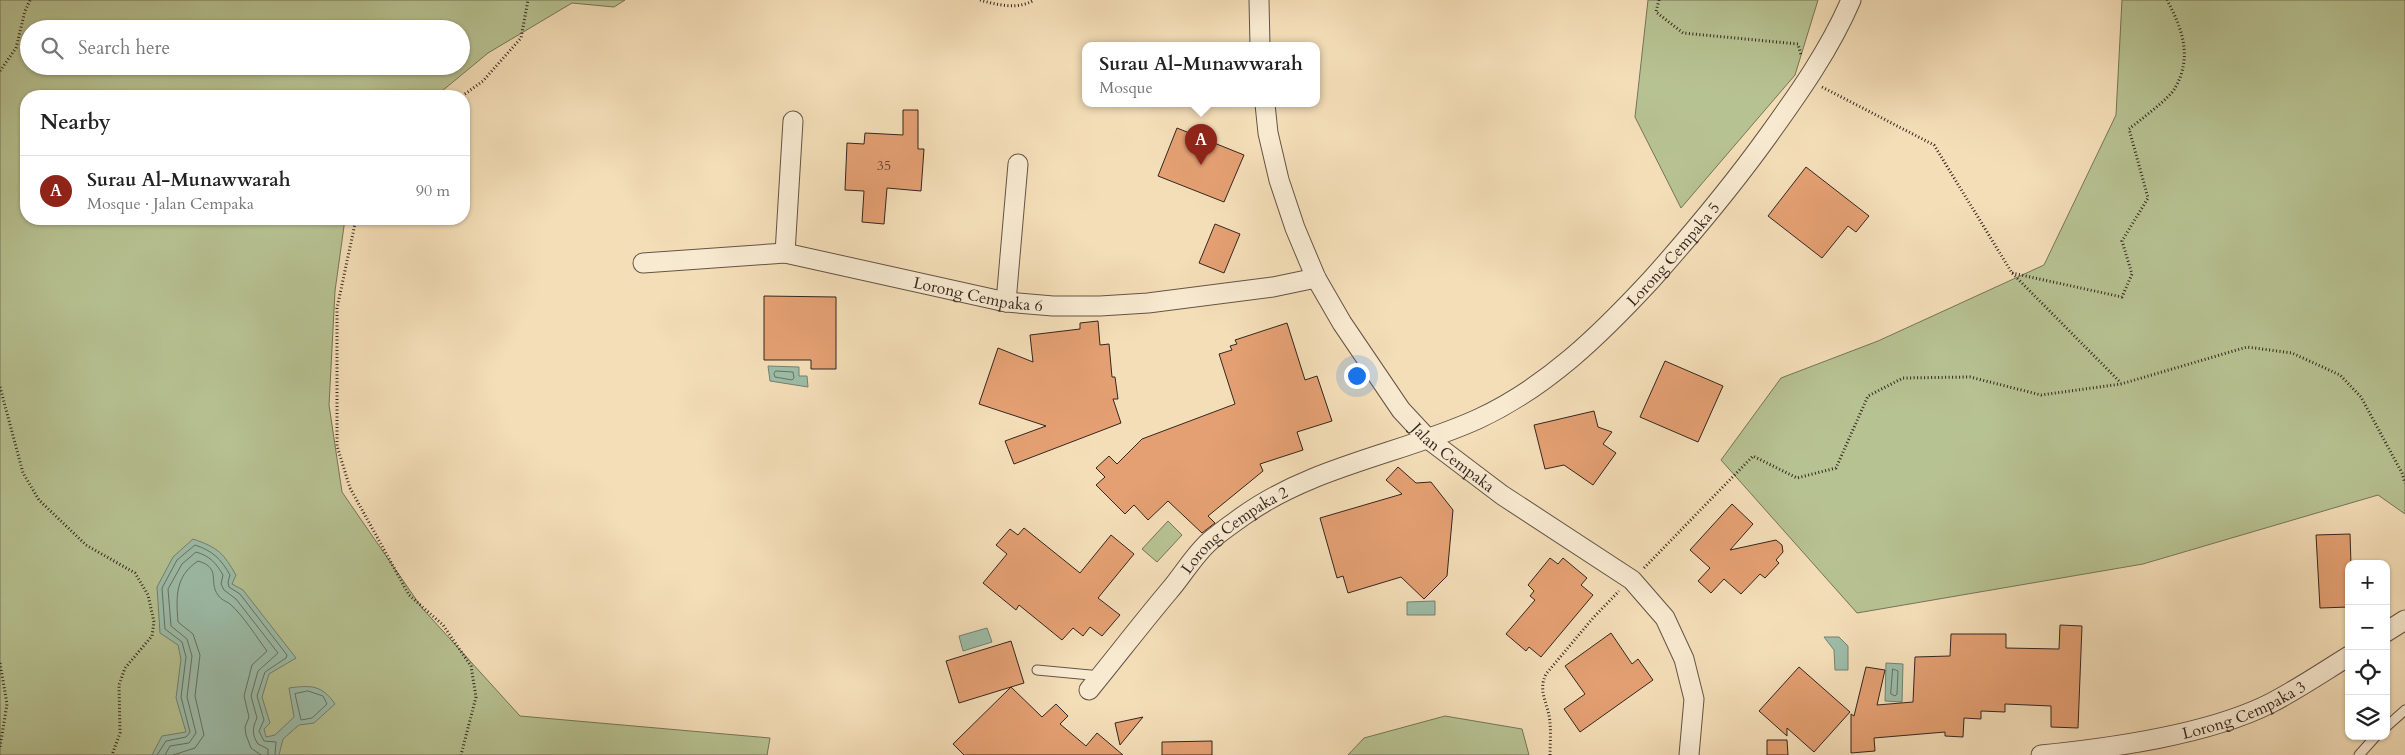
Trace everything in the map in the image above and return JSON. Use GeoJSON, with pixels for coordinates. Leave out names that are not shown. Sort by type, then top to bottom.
{"type":"FeatureCollection","features":[{"type":"Feature","properties":{"kind":"street"},"geometry":{"type":"LineString","coordinates":[[1259,0],[1260,42]]}},
{"type":"Feature","properties":{"kind":"street","name":"Lorong Cempaka 5"},"geometry":{"type":"LineString","coordinates":[[1428,439],[1479,418],[1527,392],[1566,364],[1610,325],[1674,254],[1742,172],[1808,80],[1850,0]]}},
{"type":"Feature","properties":{"kind":"street","name":"Jalan Cempaka"},"geometry":{"type":"LineString","coordinates":[[1266,107],[1268,133],[1279,180],[1295,228],[1316,278],[1342,323],[1401,410],[1428,439],[1502,495],[1632,580],[1665,618],[1684,660],[1694,699],[1689,755]]}},
{"type":"Feature","properties":{"kind":"street"},"geometry":{"type":"LineString","coordinates":[[785,253],[793,121]]}},
{"type":"Feature","properties":{"kind":"street"},"geometry":{"type":"LineString","coordinates":[[1006,302],[1018,164]]}},
{"type":"Feature","properties":{"kind":"street","name":"Lorong Cempaka 6"},"geometry":{"type":"LineString","coordinates":[[643,263],[785,253],[1006,302],[1053,306],[1148,303],[1273,287],[1316,278]]}},
{"type":"Feature","properties":{"kind":"street","name":"Lorong Cempaka 2"},"geometry":{"type":"LineString","coordinates":[[1095,683],[1208,542],[1245,514],[1279,494],[1321,475],[1375,455],[1428,439]]}},
{"type":"Feature","properties":{"kind":"street"},"geometry":{"type":"LineString","coordinates":[[2390,629],[2405,620]]}},
{"type":"Feature","properties":{"kind":"street","name":"Lorong Cempaka 3"},"geometry":{"type":"LineString","coordinates":[[2041,755],[2085,750],[2215,724],[2269,704],[2345,658]]}},
{"type":"Feature","properties":{"kind":"lane"},"geometry":{"type":"LineString","coordinates":[[1036,670],[1095,683]]}},
{"type":"Feature","properties":{"kind":"lane"},"geometry":{"type":"LineString","coordinates":[[2390,723],[2405,710]]}},
{"type":"Feature","properties":{"kind":"lane"},"geometry":{"type":"LineString","coordinates":[[2359,755],[2372,740]]}},
{"type":"Feature","properties":{"kind":"path"},"geometry":{"type":"LineString","coordinates":[[23,20],[30,0]]}},
{"type":"Feature","properties":{"kind":"path"},"geometry":{"type":"LineString","coordinates":[[470,90],[483,81],[522,38],[528,0]]}},
{"type":"Feature","properties":{"kind":"path"},"geometry":{"type":"LineString","coordinates":[[980,0],[1003,6],[1028,3],[1034,0]]}},
{"type":"Feature","properties":{"kind":"path"},"geometry":{"type":"LineString","coordinates":[[1658,0],[1656,12],[1683,33],[1798,44],[1808,80],[1934,145],[2012,273],[2121,384]]}},
{"type":"Feature","properties":{"kind":"path"},"geometry":{"type":"LineString","coordinates":[[2012,273],[2122,297],[2132,274],[2122,241],[2148,198],[2129,129],[2175,89],[2184,61],[2181,26],[2167,0]]}},
{"type":"Feature","properties":{"kind":"path"},"geometry":{"type":"LineString","coordinates":[[0,71],[16,48],[20,32]]}},
{"type":"Feature","properties":{"kind":"path"},"geometry":{"type":"LineString","coordinates":[[355,225],[337,308],[337,446],[350,488],[410,595],[443,625],[471,666],[476,697],[461,755]]}},
{"type":"Feature","properties":{"kind":"path"},"geometry":{"type":"LineString","coordinates":[[1550,755],[1550,723],[1542,695],[1541,683],[1546,674],[1593,618],[1753,456],[1797,478],[1836,468],[1868,396],[1903,378],[1970,378],[2041,395],[2121,384],[2247,346],[2292,353],[2340,375],[2361,397],[2402,473],[2405,483]]}},
{"type":"Feature","properties":{"kind":"path"},"geometry":{"type":"LineString","coordinates":[[0,387],[23,473],[40,500],[86,545],[135,572],[148,595],[154,622],[152,636],[125,668],[119,684],[120,733],[112,755]]}},
{"type":"Feature","properties":{"kind":"path"},"geometry":{"type":"LineString","coordinates":[[0,663],[7,704],[0,747]]}},
{"type":"Feature","properties":{"kind":"shaded area"},"geometry":{"type":"Polygon","coordinates":[[[0,0],[625,0],[614,7],[572,3],[488,53],[470,68],[470,20],[20,20],[20,75],[461,75],[443,90],[20,90],[20,225],[344,225],[335,291],[329,405],[342,492],[422,608],[520,716],[770,738],[767,755],[0,755],[0,0]]]}},
{"type":"Feature","properties":{"kind":"shaded area"},"geometry":{"type":"Polygon","coordinates":[[[1648,0],[1818,0],[1795,75],[1681,208],[1635,117],[1648,0]]]}},
{"type":"Feature","properties":{"kind":"shaded area"},"geometry":{"type":"Polygon","coordinates":[[[2122,0],[2405,0],[2405,514],[2378,495],[2143,564],[1857,613],[1721,460],[1781,378],[1878,341],[2044,265],[2116,115],[2122,0]]]}},
{"type":"Feature","properties":{"kind":"shaded area"},"geometry":{"type":"Polygon","coordinates":[[[1168,521],[1182,535],[1157,562],[1142,549],[1168,521]]]}},
{"type":"Feature","properties":{"kind":"shaded area"},"geometry":{"type":"Polygon","coordinates":[[[1445,716],[1522,729],[1529,755],[1348,755],[1364,738],[1445,716]]]}},
{"type":"Feature","properties":{"kind":"water"},"geometry":{"type":"Polygon","coordinates":[[[768,366],[799,367],[799,376],[807,376],[808,387],[770,381],[768,366]]]}},
{"type":"Feature","properties":{"kind":"water"},"geometry":{"type":"Polygon","coordinates":[[[193,539],[209,545],[224,556],[236,575],[232,584],[243,590],[296,658],[269,674],[262,697],[270,723],[264,729],[266,737],[275,735],[294,717],[289,688],[310,687],[321,690],[335,704],[314,723],[299,725],[283,739],[279,755],[152,755],[162,736],[186,732],[176,698],[181,659],[178,645],[160,633],[157,587],[173,557],[193,539]]]}},
{"type":"Feature","properties":{"kind":"water"},"geometry":{"type":"Polygon","coordinates":[[[1435,601],[1435,615],[1407,615],[1407,602],[1435,601]]]}},
{"type":"Feature","properties":{"kind":"water"},"geometry":{"type":"Polygon","coordinates":[[[987,628],[992,642],[963,651],[959,636],[987,628]]]}},
{"type":"Feature","properties":{"kind":"water"},"geometry":{"type":"Polygon","coordinates":[[[1824,637],[1839,637],[1848,646],[1848,670],[1835,670],[1834,650],[1824,637]]]}},
{"type":"Feature","properties":{"kind":"water"},"geometry":{"type":"Polygon","coordinates":[[[1886,663],[1903,664],[1902,702],[1885,701],[1886,663]]]}},
{"type":"Feature","properties":{"kind":"building"},"geometry":{"type":"Polygon","coordinates":[[[903,110],[918,110],[918,149],[924,149],[921,191],[887,188],[884,224],[862,222],[864,191],[845,190],[847,143],[864,144],[865,133],[903,135],[903,110]]]}},
{"type":"Feature","properties":{"kind":"building"},"geometry":{"type":"Polygon","coordinates":[[[1177,128],[1244,155],[1224,202],[1158,176],[1177,128]]]}},
{"type":"Feature","properties":{"kind":"building"},"geometry":{"type":"Polygon","coordinates":[[[1806,167],[1869,216],[1856,232],[1848,226],[1822,258],[1768,216],[1806,167]]]}},
{"type":"Feature","properties":{"kind":"building"},"geometry":{"type":"Polygon","coordinates":[[[1215,224],[1240,234],[1224,273],[1199,263],[1215,224]]]}},
{"type":"Feature","properties":{"kind":"building"},"geometry":{"type":"Polygon","coordinates":[[[764,296],[836,297],[836,369],[811,369],[811,360],[764,360],[764,296]]]}},
{"type":"Feature","properties":{"kind":"building"},"geometry":{"type":"Polygon","coordinates":[[[1098,321],[1100,345],[1109,344],[1112,377],[1115,377],[1118,399],[1113,399],[1121,423],[1014,464],[1005,441],[1046,426],[979,404],[998,348],[1033,362],[1030,335],[1080,329],[1080,323],[1098,321]]]}},
{"type":"Feature","properties":{"kind":"building"},"geometry":{"type":"Polygon","coordinates":[[[1287,323],[1305,380],[1317,376],[1332,421],[1297,432],[1303,450],[1260,464],[1263,471],[1208,516],[1215,523],[1202,533],[1168,501],[1148,520],[1134,505],[1125,514],[1096,485],[1105,477],[1096,468],[1109,456],[1117,464],[1142,439],[1235,404],[1219,354],[1232,350],[1230,346],[1237,344],[1235,340],[1287,323]]]}},
{"type":"Feature","properties":{"kind":"building"},"geometry":{"type":"Polygon","coordinates":[[[1665,361],[1723,386],[1698,442],[1640,417],[1665,361]]]}},
{"type":"Feature","properties":{"kind":"building"},"geometry":{"type":"Polygon","coordinates":[[[1594,411],[1598,427],[1612,432],[1603,444],[1616,453],[1593,485],[1564,465],[1545,469],[1534,425],[1594,411]]]}},
{"type":"Feature","properties":{"kind":"building"},"geometry":{"type":"Polygon","coordinates":[[[1398,467],[1416,483],[1431,482],[1453,510],[1447,576],[1424,599],[1401,577],[1348,593],[1343,576],[1337,578],[1320,518],[1402,494],[1386,480],[1398,467]]]}},
{"type":"Feature","properties":{"kind":"building"},"geometry":{"type":"Polygon","coordinates":[[[1732,504],[1753,524],[1730,550],[1776,540],[1782,545],[1783,552],[1776,560],[1779,563],[1765,578],[1760,574],[1741,594],[1724,579],[1711,593],[1698,581],[1710,568],[1690,550],[1732,504]]]}},
{"type":"Feature","properties":{"kind":"building"},"geometry":{"type":"Polygon","coordinates":[[[1024,528],[1080,573],[1111,535],[1134,554],[1098,598],[1120,615],[1102,636],[1090,627],[1083,636],[1073,628],[1062,640],[1019,605],[1016,610],[983,583],[1007,554],[996,545],[1010,529],[1018,535],[1024,528]]]}},
{"type":"Feature","properties":{"kind":"building"},"geometry":{"type":"Polygon","coordinates":[[[2350,534],[2351,560],[2345,560],[2345,607],[2320,608],[2316,535],[2350,534]]]}},
{"type":"Feature","properties":{"kind":"building"},"geometry":{"type":"Polygon","coordinates":[[[1550,558],[1558,564],[1563,558],[1587,578],[1581,585],[1593,595],[1541,657],[1529,647],[1526,651],[1506,634],[1535,600],[1530,596],[1534,591],[1528,585],[1550,558]]]}},
{"type":"Feature","properties":{"kind":"building"},"geometry":{"type":"Polygon","coordinates":[[[2060,625],[2082,626],[2078,728],[2051,727],[2051,706],[2005,704],[2005,712],[1981,711],[1981,719],[1964,718],[1963,737],[1945,736],[1945,732],[1874,738],[1875,751],[1851,753],[1851,714],[1854,716],[1866,667],[1885,670],[1877,705],[1913,702],[1915,657],[1950,656],[1951,634],[2006,634],[2006,648],[2059,649],[2060,625]]]}},
{"type":"Feature","properties":{"kind":"building"},"geometry":{"type":"Polygon","coordinates":[[[1611,633],[1632,664],[1638,659],[1653,680],[1580,732],[1564,709],[1585,694],[1565,666],[1611,633]]]}},
{"type":"Feature","properties":{"kind":"building"},"geometry":{"type":"Polygon","coordinates":[[[1011,641],[1024,683],[959,703],[946,661],[1011,641]]]}},
{"type":"Feature","properties":{"kind":"building"},"geometry":{"type":"Polygon","coordinates":[[[1799,667],[1850,712],[1814,752],[1787,728],[1787,736],[1759,711],[1799,667]]]}},
{"type":"Feature","properties":{"kind":"building"},"geometry":{"type":"Polygon","coordinates":[[[1011,687],[1042,717],[1056,704],[1068,716],[1060,724],[1086,746],[1097,733],[1123,755],[964,755],[953,744],[1011,687]]]}},
{"type":"Feature","properties":{"kind":"building"},"geometry":{"type":"Polygon","coordinates":[[[1143,717],[1120,745],[1115,723],[1143,717]]]}},
{"type":"Feature","properties":{"kind":"building"},"geometry":{"type":"Polygon","coordinates":[[[1767,740],[1787,740],[1788,755],[1767,755],[1767,740]]]}},
{"type":"Feature","properties":{"kind":"building"},"geometry":{"type":"Polygon","coordinates":[[[1212,741],[1212,755],[1162,755],[1162,742],[1212,741]]]}},
{"type":"Feature","properties":{"kind":"place","name":"Surau Al-Munawwarah"},"geometry":{"type":"Point","coordinates":[1201,165]}}]}
